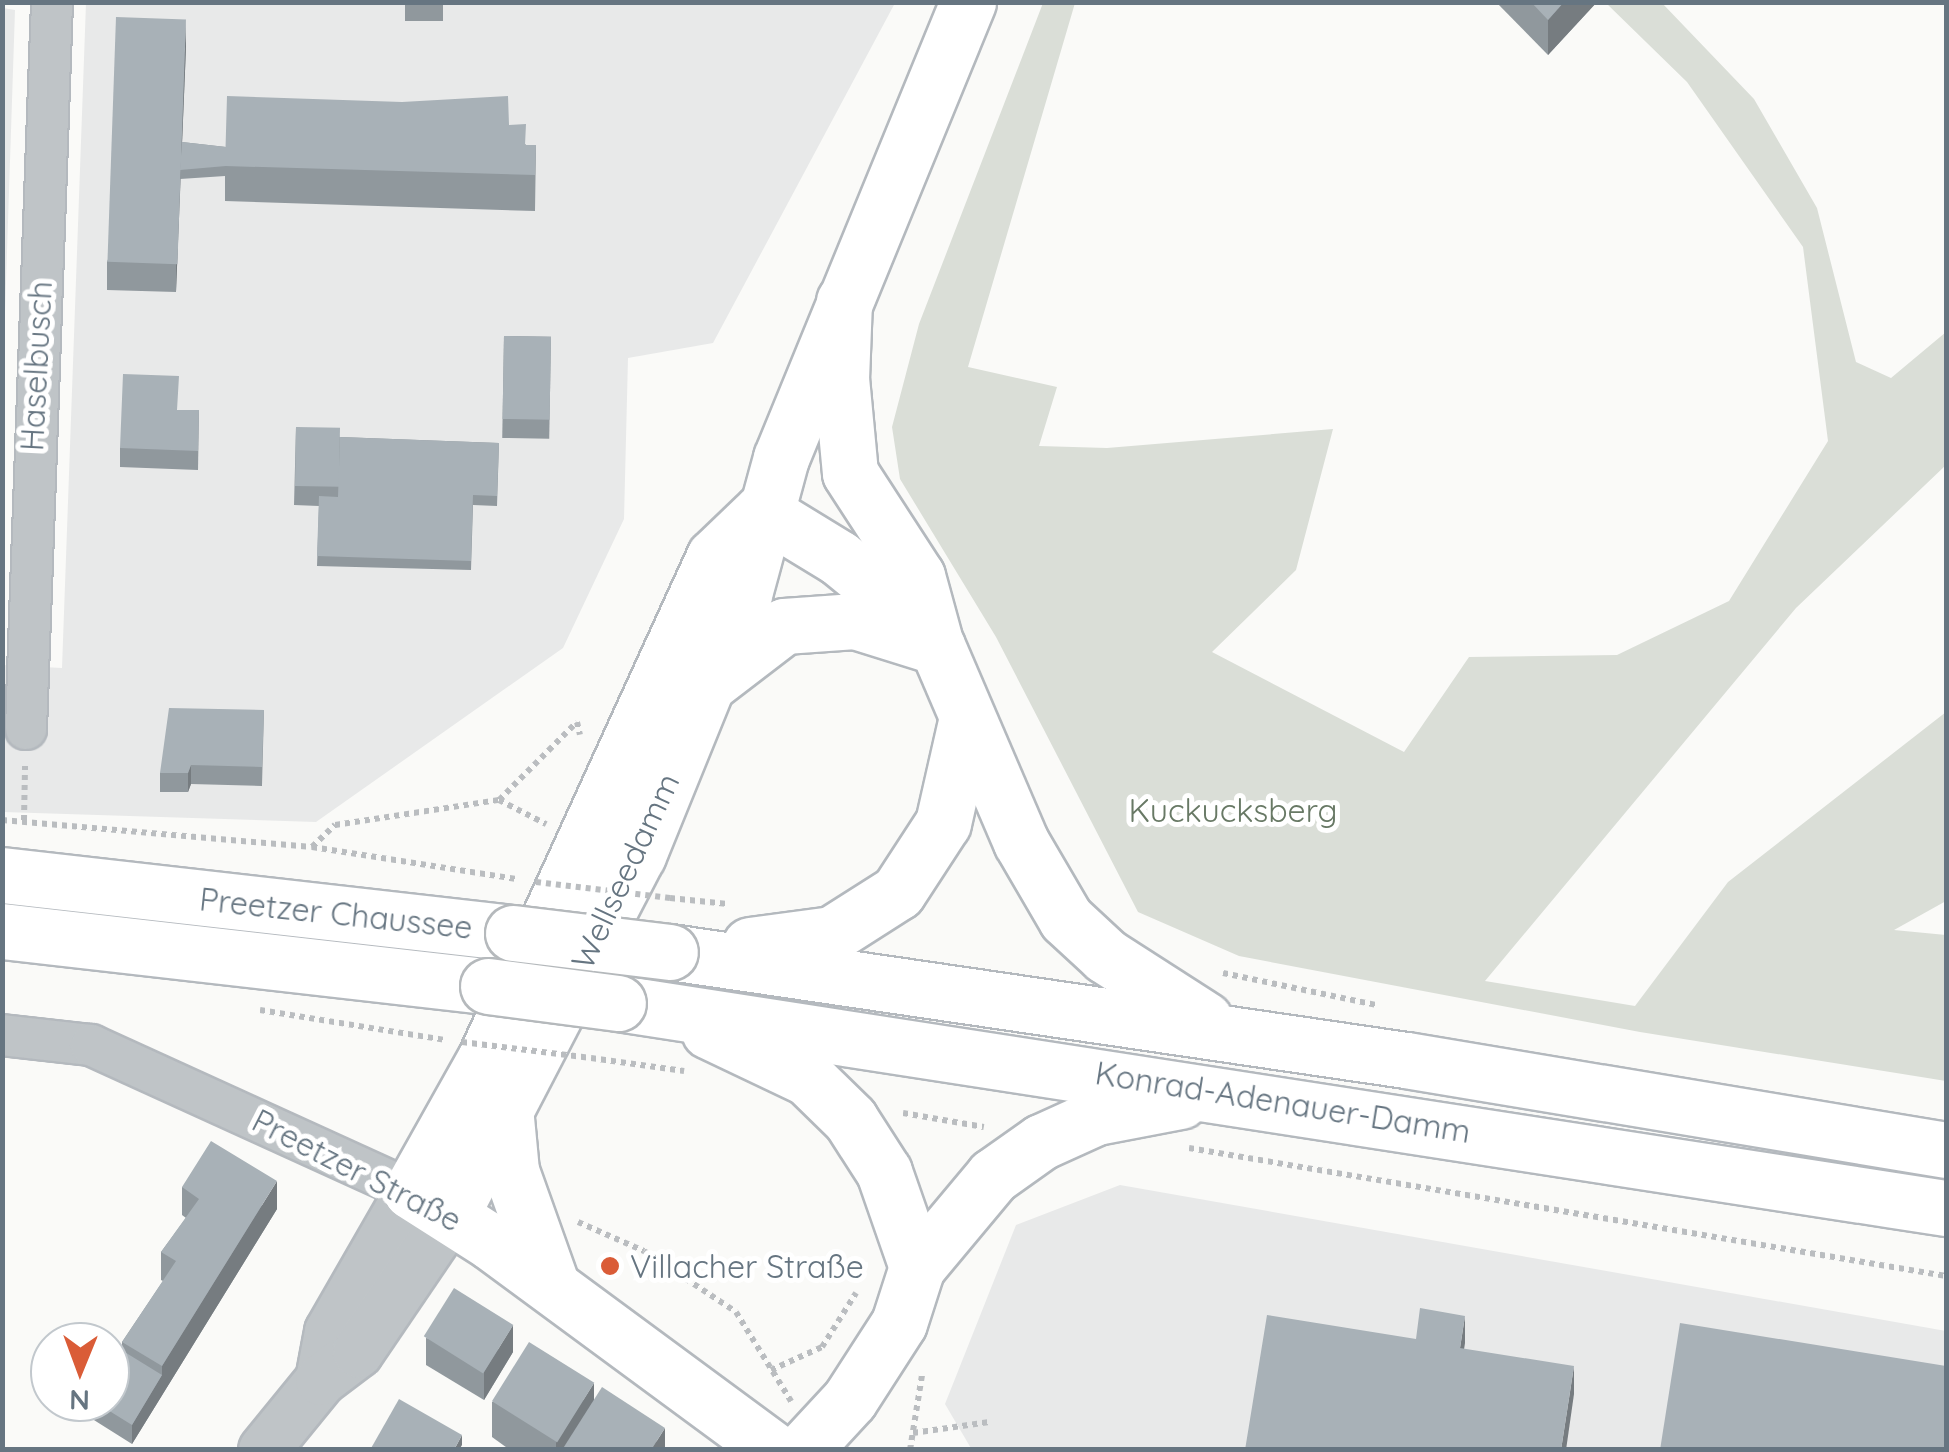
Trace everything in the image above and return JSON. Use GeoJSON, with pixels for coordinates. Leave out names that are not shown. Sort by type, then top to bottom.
{"type":"FeatureCollection","features":[{"type":"Feature","properties":{"kind":"main road","name":"Wellseedamm"},"geometry":{"type":"LineString","coordinates":[[431,1203],[506,1118],[638,854],[744,594],[762,511],[968,2]]}},
{"type":"Feature","properties":{"kind":"main road"},"geometry":{"type":"LineString","coordinates":[[844,301],[841,378],[850,473],[917,576],[936,646],[966,722],[1036,874],[1066,919],[1129,973],[1225,1032]]}},
{"type":"Feature","properties":{"kind":"main road","name":"Wellseedamm"},"geometry":{"type":"LineString","coordinates":[[431,1203],[485,1059],[714,558],[762,511]]}},
{"type":"Feature","properties":{"kind":"main road"},"geometry":{"type":"LineString","coordinates":[[762,511],[839,558],[936,646]]}},
{"type":"Feature","properties":{"kind":"main road"},"geometry":{"type":"LineString","coordinates":[[707,685],[784,626],[854,621],[936,646]]}},
{"type":"Feature","properties":{"kind":"main road"},"geometry":{"type":"LineString","coordinates":[[670,952],[832,934],[898,892],[943,823],[966,722]]}},
{"type":"Feature","properties":{"kind":"main road","name":"Preetzer Chaussee"},"geometry":{"type":"LineString","coordinates":[[2,875],[670,952]]}},
{"type":"Feature","properties":{"kind":"main road","name":"Preetzer Chaussee"},"geometry":{"type":"LineString","coordinates":[[2,930],[640,1007]]}},
{"type":"Feature","properties":{"kind":"main road","name":"Konrad-Adenauer-Damm"},"geometry":{"type":"LineString","coordinates":[[670,952],[1225,1032],[1946,1150]]}},
{"type":"Feature","properties":{"kind":"main road"},"geometry":{"type":"LineString","coordinates":[[640,1007],[808,1078],[850,1119],[884,1172],[917,1267]]}},
{"type":"Feature","properties":{"kind":"main road","name":"Konrad-Adenauer-Damm"},"geometry":{"type":"LineString","coordinates":[[640,1007],[1234,1094],[1946,1208]]}},
{"type":"Feature","properties":{"kind":"main road"},"geometry":{"type":"LineString","coordinates":[[803,1450],[850,1399],[899,1323],[917,1267],[967,1200],[1041,1142],[1129,1108],[1234,1094]]}},
{"type":"Feature","properties":{"kind":"main road"},"geometry":{"type":"LineString","coordinates":[[506,1118],[511,1171],[552,1286]]}},
{"type":"Feature","properties":{"kind":"main road","name":"Preetzer Straße"},"geometry":{"type":"LineString","coordinates":[[431,1203],[552,1286],[772,1450]]}},
{"type":"Feature","properties":{"kind":"street","name":"Haselbusch"},"geometry":{"type":"LineString","coordinates":[[26,729],[52,2]]}},
{"type":"Feature","properties":{"kind":"street","name":"Preetzer Straße"},"geometry":{"type":"LineString","coordinates":[[2,1035],[90,1045],[431,1203]]}},
{"type":"Feature","properties":{"kind":"street"},"geometry":{"type":"LineString","coordinates":[[264,1450],[320,1380],[370,1338],[431,1203]]}},
{"type":"Feature","properties":{"kind":"path"},"geometry":{"type":"LineString","coordinates":[[499,800],[577,722],[577,748]]}},
{"type":"Feature","properties":{"kind":"path"},"geometry":{"type":"LineString","coordinates":[[24,820],[26,729]]}},
{"type":"Feature","properties":{"kind":"path"},"geometry":{"type":"LineString","coordinates":[[312,847],[336,825],[499,800],[561,831]]}},
{"type":"Feature","properties":{"kind":"path"},"geometry":{"type":"LineString","coordinates":[[2,820],[312,847],[536,882],[670,898]]}},
{"type":"Feature","properties":{"kind":"path"},"geometry":{"type":"LineString","coordinates":[[462,1042],[697,1074]]}},
{"type":"Feature","properties":{"kind":"path"},"geometry":{"type":"LineString","coordinates":[[850,1119],[869,1108],[1041,1142]]}},
{"type":"Feature","properties":{"kind":"path"},"geometry":{"type":"LineString","coordinates":[[1170,1144],[1946,1276]]}},
{"type":"Feature","properties":{"kind":"path"},"geometry":{"type":"LineString","coordinates":[[771,1370],[822,1347],[863,1276]]}},
{"type":"Feature","properties":{"kind":"path"},"geometry":{"type":"LineString","coordinates":[[910,1450],[924,1364]]}},
{"type":"Feature","properties":{"kind":"path"},"geometry":{"type":"LineString","coordinates":[[913,1433],[989,1422]]}},
{"type":"Feature","properties":{"kind":"shaded area"},"geometry":{"type":"Polygon","coordinates":[[[86,3],[895,3],[713,343],[628,358],[624,519],[563,648],[316,822],[3,812],[3,665],[62,668],[86,3]]]}},
{"type":"Feature","properties":{"kind":"shaded area"},"geometry":{"type":"Polygon","coordinates":[[[2,8],[15,10],[3,373],[2,8]]]}},
{"type":"Feature","properties":{"kind":"shaded area"},"geometry":{"type":"Polygon","coordinates":[[[1120,1185],[1946,1331],[1946,1449],[972,1450],[945,1404],[1016,1225],[1120,1185]]]}},
{"type":"Feature","properties":{"kind":"green space","name":"Kuckucksberg"},"geometry":{"type":"Polygon","coordinates":[[[1043,3],[1075,3],[968,367],[1057,387],[1039,446],[1107,448],[1333,429],[1296,570],[1212,652],[1404,752],[1469,657],[1617,655],[1729,601],[1828,441],[1803,247],[1687,82],[1606,3],[1662,3],[1754,99],[1817,208],[1856,362],[1891,378],[1946,332],[1946,465],[1796,608],[1485,981],[1635,1006],[1728,882],[1946,712],[1946,901],[1894,930],[1946,935],[1946,1081],[1640,1032],[1239,956],[1138,912],[996,637],[900,479],[892,427],[919,324],[1043,3]]]}},
{"type":"Feature","properties":{"kind":"building"},"geometry":{"type":"Polygon","coordinates":[[[1531,2],[1564,2],[1548,20],[1531,2]]]}},
{"type":"Feature","properties":{"kind":"building"},"geometry":{"type":"Polygon","coordinates":[[[116,17],[186,19],[177,264],[107,262],[116,17]]]}},
{"type":"Feature","properties":{"kind":"building"},"geometry":{"type":"Polygon","coordinates":[[[227,96],[402,102],[508,96],[509,125],[526,124],[525,145],[536,145],[535,175],[225,166],[227,96]]]}},
{"type":"Feature","properties":{"kind":"building"},"geometry":{"type":"Polygon","coordinates":[[[182,142],[226,147],[226,166],[180,170],[182,142]]]}},
{"type":"Feature","properties":{"kind":"building"},"geometry":{"type":"Polygon","coordinates":[[[504,336],[551,337],[550,420],[503,419],[504,336]]]}},
{"type":"Feature","properties":{"kind":"building"},"geometry":{"type":"Polygon","coordinates":[[[123,374],[179,376],[177,410],[199,410],[198,451],[120,448],[123,374]]]}},
{"type":"Feature","properties":{"kind":"building"},"geometry":{"type":"Polygon","coordinates":[[[296,427],[340,428],[339,487],[295,486],[296,427]]]}},
{"type":"Feature","properties":{"kind":"building"},"geometry":{"type":"Polygon","coordinates":[[[340,437],[499,443],[497,496],[473,495],[471,561],[317,556],[319,496],[338,497],[340,437]]]}},
{"type":"Feature","properties":{"kind":"building"},"geometry":{"type":"Polygon","coordinates":[[[169,708],[264,710],[262,767],[191,765],[188,773],[160,773],[169,708]]]}},
{"type":"Feature","properties":{"kind":"building"},"geometry":{"type":"Polygon","coordinates":[[[211,1141],[277,1181],[162,1366],[130,1347],[130,1330],[176,1261],[161,1252],[199,1199],[182,1187],[211,1141]]]}},
{"type":"Feature","properties":{"kind":"building"},"geometry":{"type":"Polygon","coordinates":[[[454,1288],[513,1325],[483,1373],[424,1336],[454,1288]]]}},
{"type":"Feature","properties":{"kind":"building"},"geometry":{"type":"Polygon","coordinates":[[[1420,1308],[1465,1316],[1460,1348],[1574,1366],[1561,1450],[1245,1450],[1267,1315],[1416,1339],[1420,1308]]]}},
{"type":"Feature","properties":{"kind":"building"},"geometry":{"type":"Polygon","coordinates":[[[1680,1323],[1946,1366],[1946,1450],[1660,1450],[1680,1323]]]}},
{"type":"Feature","properties":{"kind":"building"},"geometry":{"type":"Polygon","coordinates":[[[529,1342],[594,1383],[557,1442],[492,1401],[529,1342]]]}},
{"type":"Feature","properties":{"kind":"building"},"geometry":{"type":"Polygon","coordinates":[[[130,1355],[162,1375],[132,1425],[127,1422],[130,1355]]]}},
{"type":"Feature","properties":{"kind":"building"},"geometry":{"type":"Polygon","coordinates":[[[602,1387],[665,1428],[651,1450],[562,1450],[602,1387]]]}},
{"type":"Feature","properties":{"kind":"building"},"geometry":{"type":"Polygon","coordinates":[[[399,1399],[462,1435],[454,1450],[370,1450],[399,1399]]]}},
{"type":"Feature","properties":{"kind":"place","name":"Villacher Straße"},"geometry":{"type":"Point","coordinates":[610,1266]}}]}
